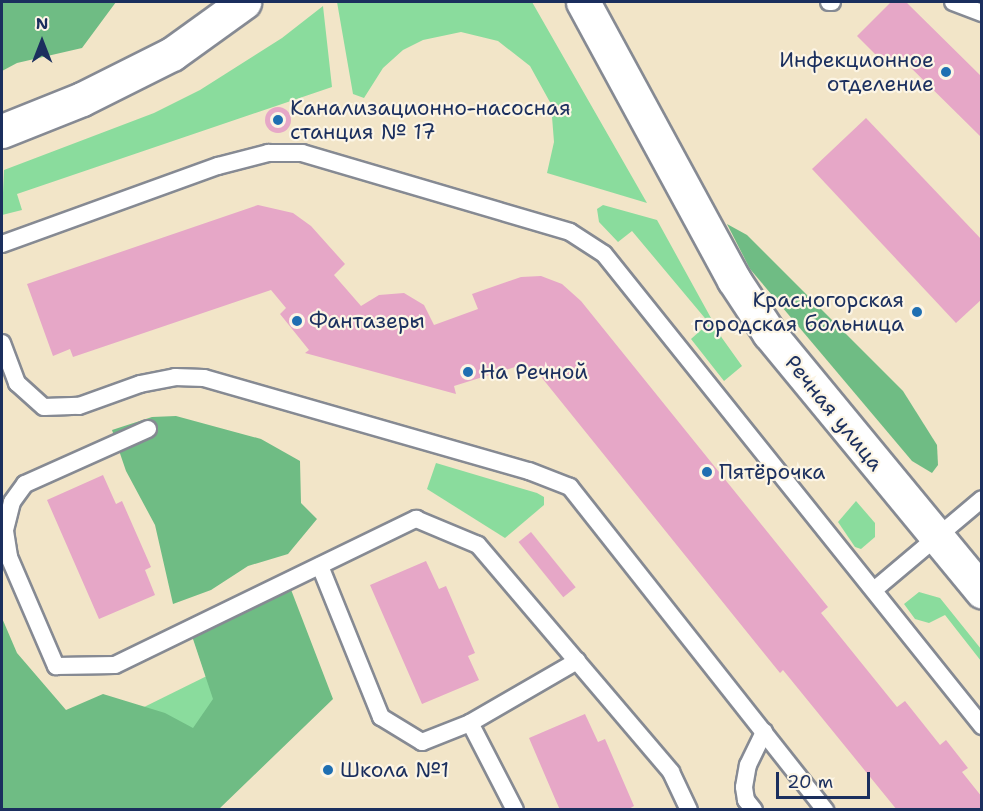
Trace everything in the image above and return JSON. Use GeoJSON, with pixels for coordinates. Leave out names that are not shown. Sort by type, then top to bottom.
{"type":"FeatureCollection","features":[{"type":"Feature","properties":{"kind":"main road"},"geometry":{"type":"LineString","coordinates":[[2,131],[82,99],[172,54],[244,2]]}},
{"type":"Feature","properties":{"kind":"main road","name":"Речная улица"},"geometry":{"type":"LineString","coordinates":[[583,2],[734,280],[769,333],[981,591]]}},
{"type":"Feature","properties":{"kind":"lane"},"geometry":{"type":"LineString","coordinates":[[953,2],[981,12]]}},
{"type":"Feature","properties":{"kind":"lane"},"geometry":{"type":"LineString","coordinates":[[2,244],[218,166],[268,153],[302,153],[570,232],[604,254],[981,726]]}},
{"type":"Feature","properties":{"kind":"lane"},"geometry":{"type":"LineString","coordinates":[[2,343],[17,383],[44,407],[79,406],[140,384],[175,377],[204,378],[530,471],[570,487],[825,810]]}},
{"type":"Feature","properties":{"kind":"lane"},"geometry":{"type":"LineString","coordinates":[[148,429],[25,484],[12,502],[5,531],[9,557],[56,666],[114,665],[416,519],[478,545],[671,772],[688,810]]}},
{"type":"Feature","properties":{"kind":"lane"},"geometry":{"type":"LineString","coordinates":[[874,590],[981,499]]}},
{"type":"Feature","properties":{"kind":"lane"},"geometry":{"type":"LineString","coordinates":[[320,566],[381,717],[422,742],[470,723],[577,662]]}},
{"type":"Feature","properties":{"kind":"lane"},"geometry":{"type":"LineString","coordinates":[[470,723],[515,810]]}},
{"type":"Feature","properties":{"kind":"lane"},"geometry":{"type":"LineString","coordinates":[[754,810],[746,800],[744,788],[748,765],[764,732]]}},
{"type":"Feature","properties":{"kind":"green space"},"geometry":{"type":"Polygon","coordinates":[[[2,2],[116,2],[82,48],[17,63],[2,71],[2,2]]]}},
{"type":"Feature","properties":{"kind":"green space"},"geometry":{"type":"Polygon","coordinates":[[[337,2],[532,2],[647,203],[547,173],[554,142],[551,104],[530,66],[498,41],[461,32],[423,40],[403,50],[383,68],[364,98],[353,94],[337,2]]]}},
{"type":"Feature","properties":{"kind":"green space"},"geometry":{"type":"Polygon","coordinates":[[[323,6],[332,87],[17,194],[22,210],[2,215],[4,170],[154,113],[200,90],[282,38],[323,6]]]}},
{"type":"Feature","properties":{"kind":"green space"},"geometry":{"type":"Polygon","coordinates":[[[603,205],[657,220],[722,338],[742,366],[724,381],[691,339],[709,323],[632,231],[618,242],[599,222],[597,209],[603,205]]]}},
{"type":"Feature","properties":{"kind":"green space"},"geometry":{"type":"Polygon","coordinates":[[[727,224],[747,235],[903,391],[937,445],[938,465],[932,473],[912,461],[750,269],[727,224]]]}},
{"type":"Feature","properties":{"kind":"green space"},"geometry":{"type":"Polygon","coordinates":[[[176,416],[261,439],[300,461],[301,503],[317,519],[288,554],[248,566],[211,590],[173,604],[155,525],[126,471],[112,430],[152,417],[176,416]]]}},
{"type":"Feature","properties":{"kind":"green space"},"geometry":{"type":"Polygon","coordinates":[[[436,463],[537,493],[544,497],[544,505],[505,538],[427,489],[436,463]]]}},
{"type":"Feature","properties":{"kind":"green space"},"geometry":{"type":"Polygon","coordinates":[[[856,501],[875,523],[875,537],[861,549],[855,547],[838,522],[856,501]]]}},
{"type":"Feature","properties":{"kind":"green space"},"geometry":{"type":"Polygon","coordinates":[[[290,587],[333,699],[219,809],[2,809],[2,618],[17,653],[66,710],[103,694],[165,713],[193,728],[213,699],[192,636],[290,587]]]}},
{"type":"Feature","properties":{"kind":"green space"},"geometry":{"type":"Polygon","coordinates":[[[919,592],[940,598],[981,649],[981,661],[945,615],[929,623],[915,619],[904,604],[919,592]]]}},
{"type":"Feature","properties":{"kind":"green space"},"geometry":{"type":"Polygon","coordinates":[[[223,668],[246,717],[153,804],[136,711],[223,668]]]}},
{"type":"Feature","properties":{"kind":"building","name":"Инфекционное отделение"},"geometry":{"type":"Polygon","coordinates":[[[891,2],[906,2],[982,77],[982,138],[899,56],[888,67],[857,36],[891,2]]]}},
{"type":"Feature","properties":{"kind":"building","name":"Канализационно-насосная станция № 17"},"geometry":{"type":"Polygon","coordinates":[[[278,107],[287,111],[291,120],[287,129],[278,133],[269,129],[265,120],[269,111],[278,107]]]}},
{"type":"Feature","properties":{"kind":"building"},"geometry":{"type":"Polygon","coordinates":[[[866,118],[982,240],[982,299],[956,323],[812,169],[866,118]]]}},
{"type":"Feature","properties":{"kind":"building"},"geometry":{"type":"Polygon","coordinates":[[[258,205],[293,213],[311,226],[345,264],[334,275],[361,306],[379,295],[404,293],[424,305],[434,325],[478,309],[472,294],[521,277],[541,276],[562,284],[581,301],[828,607],[821,613],[897,707],[905,701],[940,745],[946,740],[968,768],[962,772],[982,797],[982,810],[897,810],[783,670],[780,673],[534,368],[515,367],[454,386],[456,394],[305,353],[309,350],[280,314],[286,308],[271,290],[73,357],[70,349],[53,356],[27,284],[258,205]]]}},
{"type":"Feature","properties":{"kind":"building"},"geometry":{"type":"Polygon","coordinates":[[[103,475],[116,504],[122,501],[151,567],[145,570],[155,595],[99,619],[47,500],[103,475]]]}},
{"type":"Feature","properties":{"kind":"building"},"geometry":{"type":"Polygon","coordinates":[[[531,532],[576,587],[563,597],[519,542],[531,532]]]}},
{"type":"Feature","properties":{"kind":"building"},"geometry":{"type":"Polygon","coordinates":[[[426,561],[439,589],[446,586],[475,653],[468,656],[479,680],[422,704],[370,585],[426,561]]]}},
{"type":"Feature","properties":{"kind":"building"},"geometry":{"type":"Polygon","coordinates":[[[585,714],[598,742],[605,739],[634,806],[627,810],[560,810],[556,801],[529,738],[585,714]]]}},
{"type":"Feature","properties":{"kind":"place","name":"Инфекционное отделение"},"geometry":{"type":"Point","coordinates":[946,72]}},
{"type":"Feature","properties":{"kind":"place","name":"Канализационно-насосная станция № 17"},"geometry":{"type":"Point","coordinates":[278,120]}},
{"type":"Feature","properties":{"kind":"place","name":"Красногорская городская больница"},"geometry":{"type":"Point","coordinates":[917,312]}},
{"type":"Feature","properties":{"kind":"place","name":"Фантазеры"},"geometry":{"type":"Point","coordinates":[297,321]}},
{"type":"Feature","properties":{"kind":"place","name":"На Речной"},"geometry":{"type":"Point","coordinates":[468,372]}},
{"type":"Feature","properties":{"kind":"place","name":"Пятёрочка"},"geometry":{"type":"Point","coordinates":[707,472]}},
{"type":"Feature","properties":{"kind":"place","name":"Школа №1"},"geometry":{"type":"Point","coordinates":[328,770]}}]}
